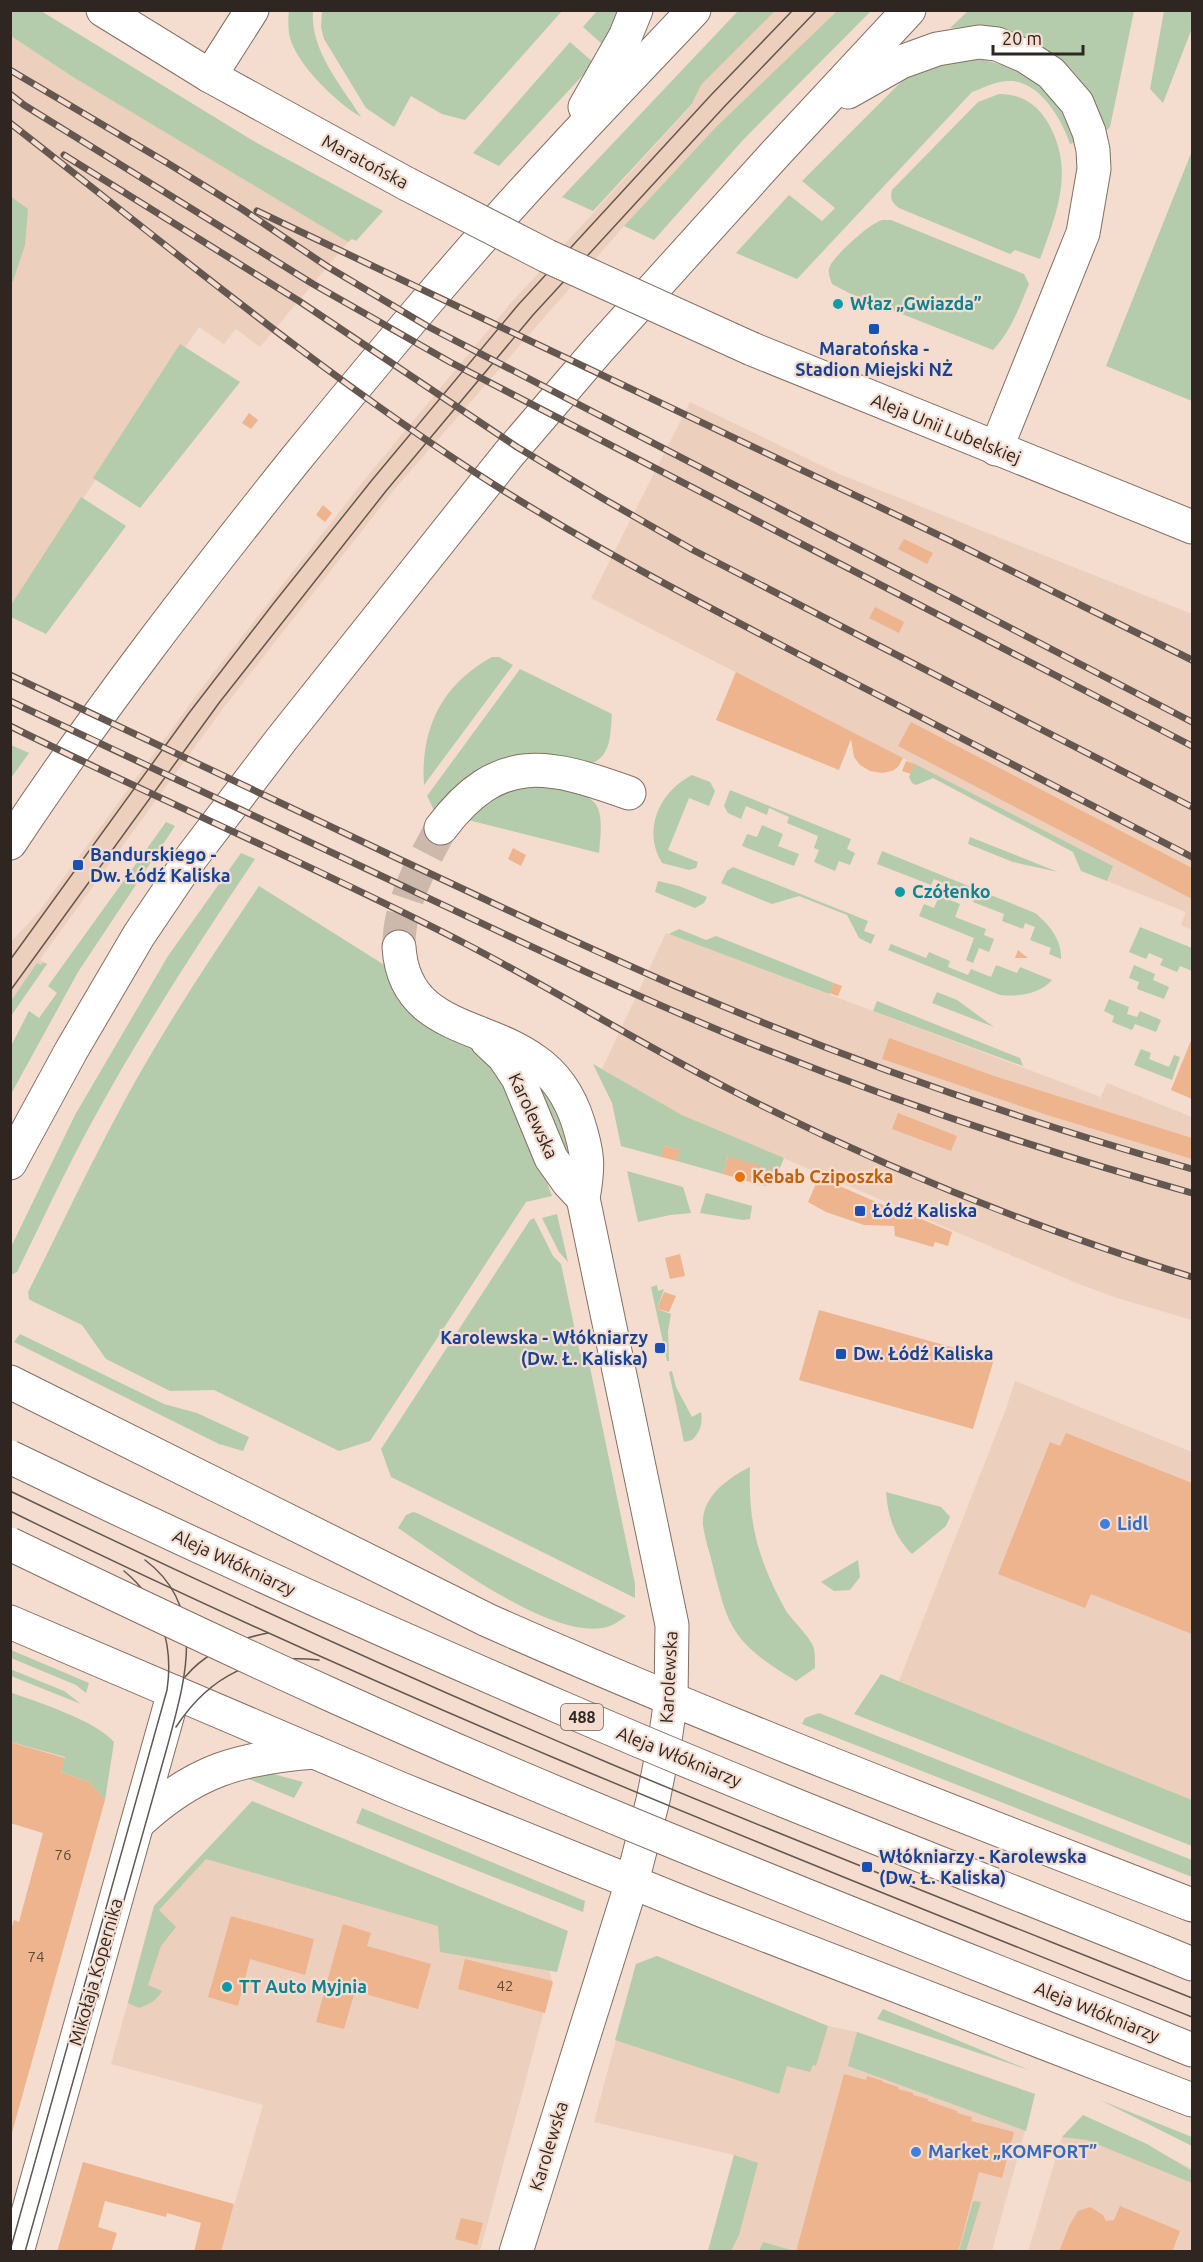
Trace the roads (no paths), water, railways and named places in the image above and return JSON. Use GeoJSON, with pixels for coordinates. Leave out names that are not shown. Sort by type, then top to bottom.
{"type":"FeatureCollection","features":[{"type":"Feature","properties":{"kind":"main road","name":"Maratońska"},"geometry":{"type":"LineString","coordinates":[[103,10],[210,76],[407,184],[537,251],[636,298]]}},
{"type":"Feature","properties":{"kind":"main road"},"geometry":{"type":"LineString","coordinates":[[210,76],[252,10]]}},
{"type":"Feature","properties":{"kind":"main road"},"geometry":{"type":"LineString","coordinates":[[559,153],[625,37],[636,10]]}},
{"type":"Feature","properties":{"kind":"main road"},"geometry":{"type":"LineString","coordinates":[[10,843],[60,768],[220,555],[395,337],[559,153],[694,10]]}},
{"type":"Feature","properties":{"kind":"main road"},"geometry":{"type":"LineString","coordinates":[[10,1163],[134,944],[166,893],[207,836],[508,454],[606,342],[909,10]]}},
{"type":"Feature","properties":{"kind":"main road"},"geometry":{"type":"LineString","coordinates":[[809,118],[868,79],[901,62],[937,49],[979,42],[997,44],[1025,56],[1051,73],[1077,103],[1089,132],[1094,169],[1083,233],[996,449]]}},
{"type":"Feature","properties":{"kind":"main road","name":"Aleja Unii Lubelskiej"},"geometry":{"type":"LineString","coordinates":[[636,298],[752,349],[1192,528]]}},
{"type":"Feature","properties":{"kind":"main road"},"geometry":{"type":"LineString","coordinates":[[441,828],[453,812],[482,786],[500,776],[517,772],[530,770],[564,773],[629,793]]}},
{"type":"Feature","properties":{"kind":"main road","name":"Karolewska"},"geometry":{"type":"LineString","coordinates":[[399,947],[410,988],[425,1004],[444,1018],[481,1035],[504,1057],[518,1078],[551,1158],[583,1198],[670,1615],[673,1648],[671,1699],[657,1783],[632,1882],[516,2252]]}},
{"type":"Feature","properties":{"kind":"main road"},"geometry":{"type":"LineString","coordinates":[[10,1383],[487,1620],[671,1699],[1192,1905]]}},
{"type":"Feature","properties":{"kind":"main road","name":"Aleja Włókniarzy"},"geometry":{"type":"LineString","coordinates":[[10,1457],[273,1581],[570,1712],[1178,1958]]}},
{"type":"Feature","properties":{"kind":"main road","name":"Aleja Włókniarzy"},"geometry":{"type":"LineString","coordinates":[[10,1544],[319,1689],[527,1780],[1192,2050]]}},
{"type":"Feature","properties":{"kind":"main road"},"geometry":{"type":"LineString","coordinates":[[10,1622],[314,1752],[632,1882],[1192,2100]]}},
{"type":"Feature","properties":{"kind":"main road","name":"Mikołaja Kopernika"},"geometry":{"type":"LineString","coordinates":[[17,2252],[174,1692]]}},
{"type":"Feature","properties":{"kind":"main road"},"geometry":{"type":"LineString","coordinates":[[139,1822],[187,1785],[219,1769],[255,1759],[314,1752]]}},
{"type":"Feature","properties":{"kind":"tunnel"},"geometry":{"type":"LineString","coordinates":[[399,947],[402,916],[412,885],[441,828]]}},
{"type":"Feature","properties":{"kind":"tram line"},"geometry":{"type":"LineString","coordinates":[[10,960],[189,713],[372,480],[518,305],[711,95],[793,10]]}},
{"type":"Feature","properties":{"kind":"tram line"},"geometry":{"type":"LineString","coordinates":[[10,991],[219,703],[386,491],[533,315],[724,107],[817,10]]}},
{"type":"Feature","properties":{"kind":"tram line"},"geometry":{"type":"LineString","coordinates":[[10,1491],[309,1631],[535,1732],[756,1824],[1192,1998]]}},
{"type":"Feature","properties":{"kind":"tram line"},"geometry":{"type":"LineString","coordinates":[[10,1511],[301,1648],[596,1776],[1192,2017]]}},
{"type":"Feature","properties":{"kind":"tram line"},"geometry":{"type":"LineString","coordinates":[[25,2252],[168,1744],[185,1670],[184,1622],[178,1600],[165,1579],[145,1560]]}},
{"type":"Feature","properties":{"kind":"tram line"},"geometry":{"type":"LineString","coordinates":[[10,2251],[167,1690],[168,1656],[162,1624],[147,1595],[124,1571]]}},
{"type":"Feature","properties":{"kind":"tram line"},"geometry":{"type":"LineString","coordinates":[[185,1677],[202,1660],[222,1648],[268,1633]]}},
{"type":"Feature","properties":{"kind":"tram line"},"geometry":{"type":"LineString","coordinates":[[176,1727],[204,1694],[237,1671],[275,1660],[319,1660]]}},
{"type":"Feature","properties":{"kind":"railway"},"geometry":{"type":"LineString","coordinates":[[10,70],[169,164],[242,209],[328,267],[427,326],[1192,722]]}},
{"type":"Feature","properties":{"kind":"railway"},"geometry":{"type":"LineString","coordinates":[[10,94],[24,105],[313,284],[450,362],[1192,746]]}},
{"type":"Feature","properties":{"kind":"railway"},"geometry":{"type":"LineString","coordinates":[[10,123],[308,355],[430,443],[493,484],[577,535],[706,606],[1192,857]]}},
{"type":"Feature","properties":{"kind":"railway"},"geometry":{"type":"LineString","coordinates":[[64,155],[299,301],[517,447],[602,498],[693,550],[1192,807]]}},
{"type":"Feature","properties":{"kind":"railway"},"geometry":{"type":"LineString","coordinates":[[257,211],[949,540],[1192,660]]}},
{"type":"Feature","properties":{"kind":"railway"},"geometry":{"type":"LineString","coordinates":[[10,675],[553,931],[765,1024],[946,1092],[1192,1169]]}},
{"type":"Feature","properties":{"kind":"railway"},"geometry":{"type":"LineString","coordinates":[[10,701],[576,967],[747,1042],[857,1085],[968,1124],[1192,1193]]}},
{"type":"Feature","properties":{"kind":"railway"},"geometry":{"type":"LineString","coordinates":[[10,726],[466,944],[697,1072],[787,1118],[957,1194],[1074,1238],[1192,1277]]}},
{"type":"Feature","properties":{"kind":"place","name":"Właz „Gwiazda”"},"geometry":{"type":"Point","coordinates":[838,304]}},
{"type":"Feature","properties":{"kind":"place","name":"Maratońska - Stadion Miejski NŻ"},"geometry":{"type":"Point","coordinates":[874,329]}},
{"type":"Feature","properties":{"kind":"place","name":"Bandurskiego - Dw. Łódź Kaliska"},"geometry":{"type":"Point","coordinates":[78,865]}},
{"type":"Feature","properties":{"kind":"place","name":"Czółenko"},"geometry":{"type":"Point","coordinates":[900,892]}},
{"type":"Feature","properties":{"kind":"place","name":"Kebab Cziposzka"},"geometry":{"type":"Point","coordinates":[740,1177]}},
{"type":"Feature","properties":{"kind":"place","name":"Łódź Kaliska"},"geometry":{"type":"Point","coordinates":[860,1211]}},
{"type":"Feature","properties":{"kind":"place","name":"Karolewska - Włókniarzy (Dw. Ł. Kaliska)"},"geometry":{"type":"Point","coordinates":[660,1348]}},
{"type":"Feature","properties":{"kind":"place","name":"Dw. Łódź Kaliska"},"geometry":{"type":"Point","coordinates":[841,1354]}},
{"type":"Feature","properties":{"kind":"place","name":"Lidl"},"geometry":{"type":"Point","coordinates":[1105,1524]}},
{"type":"Feature","properties":{"kind":"place","name":"Włókniarzy - Karolewska (Dw. Ł. Kaliska)"},"geometry":{"type":"Point","coordinates":[867,1867]}},
{"type":"Feature","properties":{"kind":"place","name":"TT Auto Myjnia"},"geometry":{"type":"Point","coordinates":[227,1987]}},
{"type":"Feature","properties":{"kind":"place","name":"Market „KOMFORT”"},"geometry":{"type":"Point","coordinates":[916,2152]}}]}
